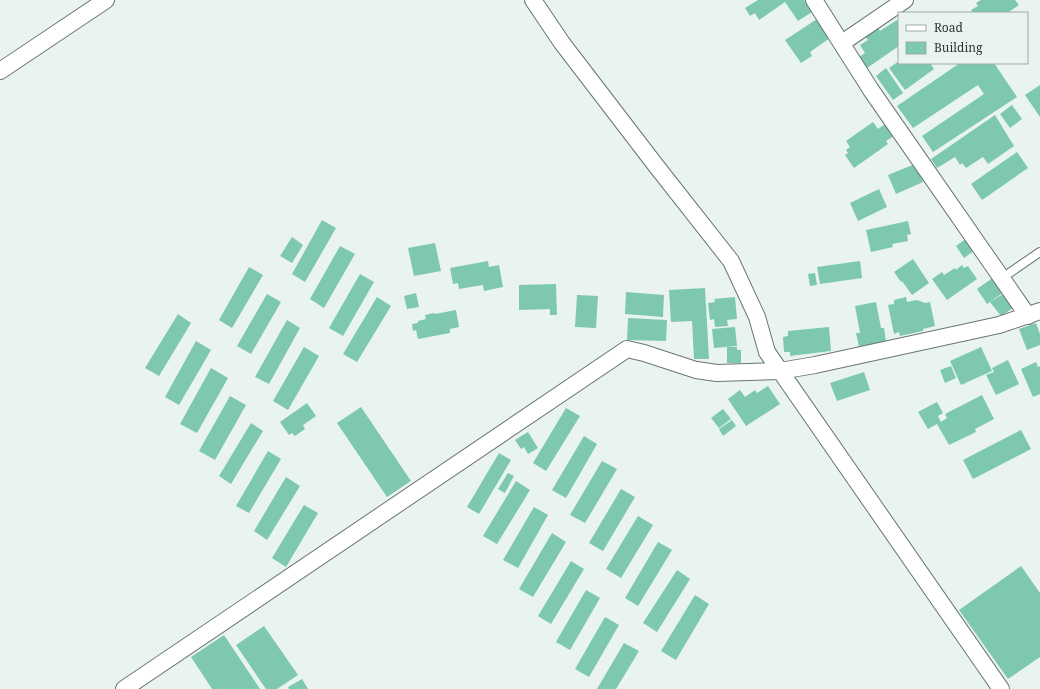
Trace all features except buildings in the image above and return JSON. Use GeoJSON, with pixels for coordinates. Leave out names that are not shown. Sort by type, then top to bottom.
{"type":"FeatureCollection","features":[{"type":"Feature","properties":{"kind":"street"},"geometry":{"type":"LineString","coordinates":[[0,71],[106,0]]}},
{"type":"Feature","properties":{"kind":"street"},"geometry":{"type":"LineString","coordinates":[[533,0],[567,49],[731,261],[757,317],[767,352],[1001,689]]}},
{"type":"Feature","properties":{"kind":"street"},"geometry":{"type":"LineString","coordinates":[[124,689],[627,349],[696,370],[717,373],[780,371],[991,327],[1034,313],[1002,278],[871,90],[814,0]]}},
{"type":"Feature","properties":{"kind":"street"},"geometry":{"type":"LineString","coordinates":[[842,43],[905,0]]}},
{"type":"Feature","properties":{"kind":"lane"},"geometry":{"type":"LineString","coordinates":[[1002,278],[1040,252]]}}]}
